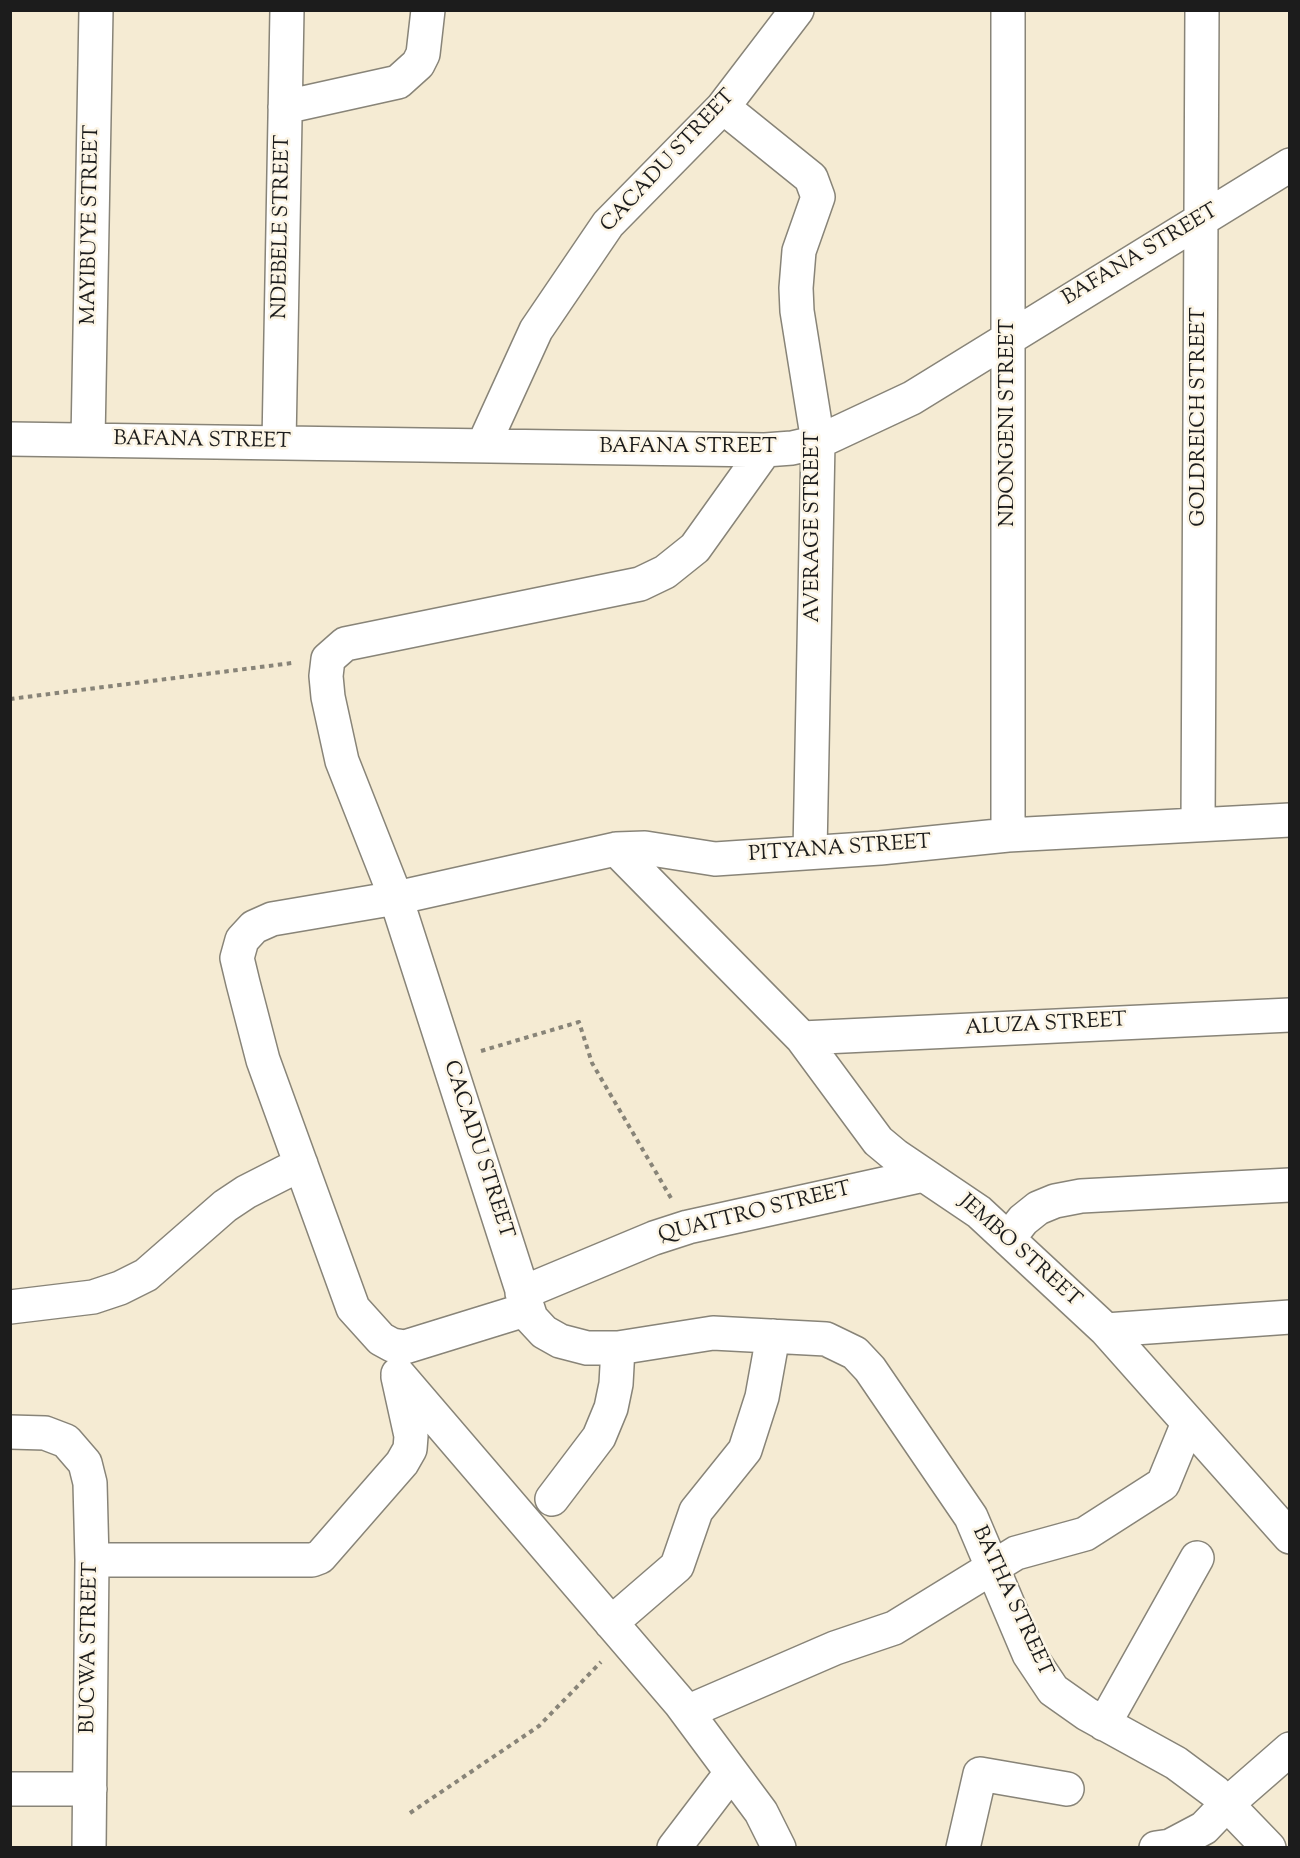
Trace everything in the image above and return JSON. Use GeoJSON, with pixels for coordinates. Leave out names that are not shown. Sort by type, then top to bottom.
{"type":"FeatureCollection","features":[{"type":"Feature","properties":{"kind":"street","name":"MAYIBUYE STREET"},"geometry":{"type":"LineString","coordinates":[[88,440],[96,10]]}},
{"type":"Feature","properties":{"kind":"street","name":"NDEBELE STREET"},"geometry":{"type":"LineString","coordinates":[[279,443],[287,10]]}},
{"type":"Feature","properties":{"kind":"street"},"geometry":{"type":"LineString","coordinates":[[285,107],[398,82],[418,64],[423,54],[428,10]]}},
{"type":"Feature","properties":{"kind":"street","name":"CACADU STREET"},"geometry":{"type":"LineString","coordinates":[[483,446],[516,369],[536,330],[608,224],[723,107],[797,10]]}},
{"type":"Feature","properties":{"kind":"street","name":"NDONGENI STREET"},"geometry":{"type":"LineString","coordinates":[[1008,10],[1010,335],[1008,835]]}},
{"type":"Feature","properties":{"kind":"street","name":"GOLDREICH STREET"},"geometry":{"type":"LineString","coordinates":[[1198,823],[1202,10]]}},
{"type":"Feature","properties":{"kind":"street","name":"AVERAGE STREET"},"geometry":{"type":"LineString","coordinates":[[723,107],[804,172],[816,187],[818,197],[799,251],[796,288],[797,311],[818,442],[810,852]]}},
{"type":"Feature","properties":{"kind":"street","name":"BAFANA STREET"},"geometry":{"type":"LineString","coordinates":[[10,439],[765,450],[792,448],[818,442],[912,398],[1010,335],[1290,165]]}},
{"type":"Feature","properties":{"kind":"street"},"geometry":{"type":"LineString","coordinates":[[328,659],[345,644],[640,584],[665,572],[695,548],[765,450]]}},
{"type":"Feature","properties":{"kind":"street","name":"CACADU STREET"},"geometry":{"type":"LineString","coordinates":[[328,659],[326,676],[328,697],[342,762],[396,898],[531,1318],[544,1332],[560,1341],[587,1348],[618,1348],[713,1333],[826,1339],[855,1353]]}},
{"type":"Feature","properties":{"kind":"street","name":"PITYANA STREET"},"geometry":{"type":"LineString","coordinates":[[778,1848],[761,1812],[687,1712],[354,1308],[263,1060],[237,958],[242,940],[254,927],[272,919],[396,898],[616,849],[645,848],[715,859],[879,848],[1008,835],[1198,823],[1290,820]]}},
{"type":"Feature","properties":{"kind":"street","name":"JEMBO STREET"},"geometry":{"type":"LineString","coordinates":[[616,849],[802,1038],[878,1141],[924,1175],[965,1201],[1106,1330],[1290,1537]]}},
{"type":"Feature","properties":{"kind":"street","name":"ALUZA STREET"},"geometry":{"type":"LineString","coordinates":[[802,1038],[1290,1015]]}},
{"type":"Feature","properties":{"kind":"street"},"geometry":{"type":"LineString","coordinates":[[10,1307],[93,1297],[120,1288],[146,1275],[225,1206],[246,1192],[301,1164]]}},
{"type":"Feature","properties":{"kind":"street","name":"QUATTRO STREET"},"geometry":{"type":"LineString","coordinates":[[395,1360],[405,1347],[525,1301],[654,1238],[688,1227],[924,1175]]}},
{"type":"Feature","properties":{"kind":"street"},"geometry":{"type":"LineString","coordinates":[[1008,1239],[1023,1220],[1038,1208],[1055,1201],[1081,1196],[1290,1185]]}},
{"type":"Feature","properties":{"kind":"street"},"geometry":{"type":"LineString","coordinates":[[1106,1330],[1290,1317]]}},
{"type":"Feature","properties":{"kind":"street"},"geometry":{"type":"LineString","coordinates":[[618,1630],[677,1566],[696,1511],[745,1450],[762,1397],[773,1336]]}},
{"type":"Feature","properties":{"kind":"street"},"geometry":{"type":"LineString","coordinates":[[552,1499],[599,1437],[611,1408],[616,1384],[618,1348]]}},
{"type":"Feature","properties":{"kind":"street","name":"BATHA STREET"},"geometry":{"type":"LineString","coordinates":[[855,1353],[870,1369],[955,1489],[971,1516],[1041,1676],[1065,1701],[1176,1763],[1227,1804],[1269,1848]]}},
{"type":"Feature","properties":{"kind":"street"},"geometry":{"type":"LineString","coordinates":[[92,1560],[312,1560],[320,1557],[402,1462],[410,1449],[411,1436],[395,1360]]}},
{"type":"Feature","properties":{"kind":"street"},"geometry":{"type":"LineString","coordinates":[[687,1712],[835,1648],[894,1628],[993,1565],[1016,1553],[1085,1534],[1164,1484],[1188,1423]]}},
{"type":"Feature","properties":{"kind":"street","name":"BUCWA STREET"},"geometry":{"type":"LineString","coordinates":[[10,1432],[45,1433],[66,1441],[78,1452],[86,1464],[90,1483],[92,1560],[89,1848]]}},
{"type":"Feature","properties":{"kind":"street"},"geometry":{"type":"LineString","coordinates":[[1104,1724],[1197,1558]]}},
{"type":"Feature","properties":{"kind":"street"},"geometry":{"type":"LineString","coordinates":[[1156,1848],[1170,1846],[1204,1828],[1227,1804],[1290,1749]]}},
{"type":"Feature","properties":{"kind":"street"},"geometry":{"type":"LineString","coordinates":[[674,1848],[731,1773]]}},
{"type":"Feature","properties":{"kind":"street"},"geometry":{"type":"LineString","coordinates":[[963,1848],[980,1774],[1066,1789]]}},
{"type":"Feature","properties":{"kind":"street"},"geometry":{"type":"LineString","coordinates":[[10,1789],[90,1789]]}},
{"type":"Feature","properties":{"kind":"path"},"geometry":{"type":"LineString","coordinates":[[10,699],[328,659]]}},
{"type":"Feature","properties":{"kind":"path"},"geometry":{"type":"LineString","coordinates":[[448,1060],[579,1022],[592,1063],[688,1227]]}},
{"type":"Feature","properties":{"kind":"path"},"geometry":{"type":"LineString","coordinates":[[410,1812],[539,1726],[618,1630]]}}]}
